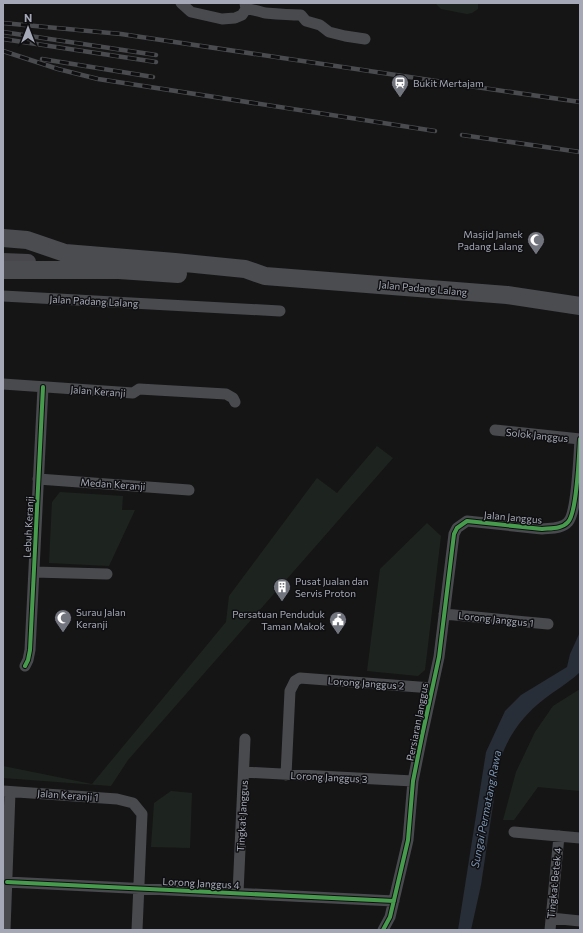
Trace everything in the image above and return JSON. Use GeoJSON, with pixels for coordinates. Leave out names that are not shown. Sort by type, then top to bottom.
{"type":"FeatureCollection","features":[{"type":"Feature","properties":{"kind":"main road","name":"Jalan Padang Lalang"},"geometry":{"type":"LineString","coordinates":[[3,238],[27,240],[65,253],[245,269],[265,276],[507,296],[580,306]]}},
{"type":"Feature","properties":{"kind":"main road","name":"Jalan Padang Lalang"},"geometry":{"type":"LineString","coordinates":[[3,270],[119,270],[247,280],[265,276]]}},
{"type":"Feature","properties":{"kind":"street"},"geometry":{"type":"LineString","coordinates":[[181,3],[192,12],[222,19],[235,18],[242,15],[245,6],[256,11],[273,14],[301,14],[306,20],[320,25],[329,32],[365,39]]}},
{"type":"Feature","properties":{"kind":"street"},"geometry":{"type":"LineString","coordinates":[[3,251],[65,253]]}},
{"type":"Feature","properties":{"kind":"street"},"geometry":{"type":"LineString","coordinates":[[3,261],[119,270]]}},
{"type":"Feature","properties":{"kind":"street","name":"Jalan Padang Lalang"},"geometry":{"type":"LineString","coordinates":[[3,296],[280,311]]}},
{"type":"Feature","properties":{"kind":"street","name":"Jalan Keranji"},"geometry":{"type":"LineString","coordinates":[[3,384],[133,393],[139,389],[226,394],[233,398],[235,402]]}},
{"type":"Feature","properties":{"kind":"street","name":"Lebuh Keranji"},"geometry":{"type":"LineString","coordinates":[[25,666],[30,650],[43,387]]}},
{"type":"Feature","properties":{"kind":"street","name":"Solok Janggus"},"geometry":{"type":"LineString","coordinates":[[495,430],[580,439]]}},
{"type":"Feature","properties":{"kind":"street","name":"Jalan Janggus"},"geometry":{"type":"LineString","coordinates":[[467,521],[542,529],[554,528],[568,523],[572,517],[577,483],[580,439]]}},
{"type":"Feature","properties":{"kind":"street","name":"Medan Keranji"},"geometry":{"type":"LineString","coordinates":[[38,479],[189,490]]}},
{"type":"Feature","properties":{"kind":"street","name":"Persiaran Janggus"},"geometry":{"type":"LineString","coordinates":[[383,930],[390,916],[408,840],[413,781],[439,657],[454,534],[456,528],[467,521]]}},
{"type":"Feature","properties":{"kind":"street"},"geometry":{"type":"LineString","coordinates":[[34,572],[107,574]]}},
{"type":"Feature","properties":{"kind":"street","name":"Lorong Janggus 1"},"geometry":{"type":"LineString","coordinates":[[444,614],[548,624]]}},
{"type":"Feature","properties":{"kind":"street","name":"Lorong Janggus 2"},"geometry":{"type":"LineString","coordinates":[[286,775],[290,691],[295,681],[300,678],[432,688]]}},
{"type":"Feature","properties":{"kind":"street","name":"Tingkat Janggus"},"geometry":{"type":"LineString","coordinates":[[238,893],[245,739]]}},
{"type":"Feature","properties":{"kind":"street","name":"Lorong Janggus 3"},"geometry":{"type":"LineString","coordinates":[[244,772],[413,781]]}},
{"type":"Feature","properties":{"kind":"street"},"geometry":{"type":"LineString","coordinates":[[5,930],[7,882],[7,791]]}},
{"type":"Feature","properties":{"kind":"street","name":"Jalan Keranji 1"},"geometry":{"type":"LineString","coordinates":[[7,791],[117,799],[133,803],[142,814],[139,888]]}},
{"type":"Feature","properties":{"kind":"street"},"geometry":{"type":"LineString","coordinates":[[514,832],[580,838]]}},
{"type":"Feature","properties":{"kind":"street","name":"Tingkat Betek 4"},"geometry":{"type":"LineString","coordinates":[[550,930],[559,836]]}},
{"type":"Feature","properties":{"kind":"street","name":"Lorong Janggus 4"},"geometry":{"type":"LineString","coordinates":[[7,882],[394,901]]}},
{"type":"Feature","properties":{"kind":"street"},"geometry":{"type":"LineString","coordinates":[[137,930],[139,888]]}},
{"type":"Feature","properties":{"kind":"street"},"geometry":{"type":"LineString","coordinates":[[551,918],[580,920]]}},
{"type":"Feature","properties":{"kind":"shaded area"},"geometry":{"type":"Polygon","coordinates":[[[435,3],[478,3],[478,9],[467,14],[441,9],[435,3]]]}},
{"type":"Feature","properties":{"kind":"shaded area"},"geometry":{"type":"Polygon","coordinates":[[[377,446],[393,458],[128,760],[111,786],[3,778],[3,766],[92,784],[226,622],[229,596],[317,478],[337,493],[377,446]]]}},
{"type":"Feature","properties":{"kind":"shaded area"},"geometry":{"type":"Polygon","coordinates":[[[60,492],[123,496],[122,510],[135,510],[109,566],[49,563],[52,502],[60,492]]]}},
{"type":"Feature","properties":{"kind":"shaded area"},"geometry":{"type":"Polygon","coordinates":[[[427,523],[441,536],[425,670],[418,676],[367,671],[380,569],[427,523]]]}},
{"type":"Feature","properties":{"kind":"shaded area"},"geometry":{"type":"Polygon","coordinates":[[[580,689],[580,791],[538,787],[514,820],[503,820],[516,772],[535,732],[553,706],[580,689]]]}},
{"type":"Feature","properties":{"kind":"shaded area"},"geometry":{"type":"Polygon","coordinates":[[[171,791],[192,793],[190,848],[151,847],[154,803],[171,791]]]}},
{"type":"Feature","properties":{"kind":"water","name":"Sungai Permatang Rawa"},"geometry":{"type":"Polygon","coordinates":[[[580,632],[580,672],[528,713],[515,729],[505,747],[499,765],[481,885],[471,930],[458,930],[486,752],[505,711],[521,695],[567,667],[570,654],[580,632]]]}},
{"type":"Feature","properties":{"kind":"railway"},"geometry":{"type":"LineString","coordinates":[[3,23],[121,34],[443,82]]}},
{"type":"Feature","properties":{"kind":"railway"},"geometry":{"type":"LineString","coordinates":[[3,32],[156,55]]}},
{"type":"Feature","properties":{"kind":"railway"},"geometry":{"type":"LineString","coordinates":[[3,39],[156,62]]}},
{"type":"Feature","properties":{"kind":"railway"},"geometry":{"type":"LineString","coordinates":[[3,51],[58,69],[98,79],[435,131]]}},
{"type":"Feature","properties":{"kind":"railway"},"geometry":{"type":"LineString","coordinates":[[42,59],[153,77]]}},
{"type":"Feature","properties":{"kind":"railway"},"geometry":{"type":"LineString","coordinates":[[469,86],[580,102]]}},
{"type":"Feature","properties":{"kind":"railway"},"geometry":{"type":"LineString","coordinates":[[462,135],[580,152]]}},
{"type":"Feature","properties":{"kind":"cycle path"},"geometry":{"type":"LineString","coordinates":[[25,666],[30,650],[43,387]]}},
{"type":"Feature","properties":{"kind":"cycle path"},"geometry":{"type":"LineString","coordinates":[[383,930],[390,917],[408,840],[413,781],[439,657],[454,534],[457,528],[467,521],[542,529],[556,528],[566,524],[574,507],[580,439]]}},
{"type":"Feature","properties":{"kind":"cycle path"},"geometry":{"type":"LineString","coordinates":[[7,882],[394,901]]}},
{"type":"Feature","properties":{"kind":"place","name":"Bukit Mertajam"},"geometry":{"type":"Point","coordinates":[400,98]}},
{"type":"Feature","properties":{"kind":"place","name":"Masjid Jamek Padang Lalang"},"geometry":{"type":"Point","coordinates":[536,255]}},
{"type":"Feature","properties":{"kind":"place","name":"Pusat Jualan dan Servis Proton"},"geometry":{"type":"Point","coordinates":[282,602]}},
{"type":"Feature","properties":{"kind":"place","name":"Surau Jalan Keranji"},"geometry":{"type":"Point","coordinates":[63,633]}},
{"type":"Feature","properties":{"kind":"place","name":"Persatuan Penduduk Taman Makok"},"geometry":{"type":"Point","coordinates":[338,635]}}]}
